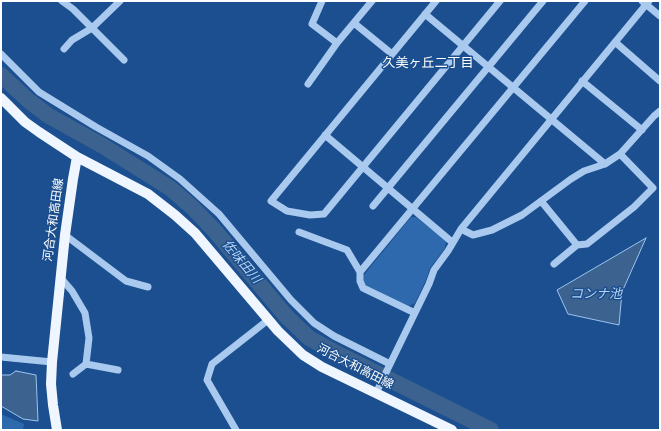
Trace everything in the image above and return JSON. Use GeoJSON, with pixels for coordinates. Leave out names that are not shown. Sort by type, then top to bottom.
{"type":"FeatureCollection","features":[{"type":"Feature","properties":{"kind":"main road","name":"河合大和高田線"},"geometry":{"type":"LineString","coordinates":[[1,98],[25,122],[38,132],[78,156],[148,194],[175,215],[195,233],[282,336],[303,355],[322,367],[452,430]]}},
{"type":"Feature","properties":{"kind":"main road","name":"河合大和高田線"},"geometry":{"type":"LineString","coordinates":[[57,430],[51,384],[52,362],[65,235],[78,156]]}},
{"type":"Feature","properties":{"kind":"street"},"geometry":{"type":"LineString","coordinates":[[62,1],[73,9],[124,60]]}},
{"type":"Feature","properties":{"kind":"street"},"geometry":{"type":"LineString","coordinates":[[64,49],[72,40],[92,28],[120,1]]}},
{"type":"Feature","properties":{"kind":"street"},"geometry":{"type":"LineString","coordinates":[[322,1],[312,24],[337,43]]}},
{"type":"Feature","properties":{"kind":"street"},"geometry":{"type":"LineString","coordinates":[[308,84],[337,43],[372,1]]}},
{"type":"Feature","properties":{"kind":"street"},"geometry":{"type":"LineString","coordinates":[[436,1],[271,201],[287,211],[310,215],[324,214],[500,1]]}},
{"type":"Feature","properties":{"kind":"street"},"geometry":{"type":"LineString","coordinates":[[373,206],[543,1]]}},
{"type":"Feature","properties":{"kind":"street"},"geometry":{"type":"LineString","coordinates":[[360,272],[585,1]]}},
{"type":"Feature","properties":{"kind":"street"},"geometry":{"type":"LineString","coordinates":[[376,393],[429,284],[434,270],[448,251],[461,229],[615,42],[646,2],[660,16]]}},
{"type":"Feature","properties":{"kind":"street"},"geometry":{"type":"LineString","coordinates":[[425,14],[605,164]]}},
{"type":"Feature","properties":{"kind":"street"},"geometry":{"type":"LineString","coordinates":[[354,23],[392,54]]}},
{"type":"Feature","properties":{"kind":"street"},"geometry":{"type":"LineString","coordinates":[[615,42],[660,81]]}},
{"type":"Feature","properties":{"kind":"street"},"geometry":{"type":"LineString","coordinates":[[1,54],[39,92],[96,127],[148,156],[180,179],[219,214],[290,300],[314,323],[334,336],[390,364]]}},
{"type":"Feature","properties":{"kind":"street"},"geometry":{"type":"LineString","coordinates":[[582,81],[642,130]]}},
{"type":"Feature","properties":{"kind":"street"},"geometry":{"type":"LineString","coordinates":[[461,229],[472,235],[492,230],[522,215],[571,179],[584,171],[605,164],[620,154],[660,111]]}},
{"type":"Feature","properties":{"kind":"street"},"geometry":{"type":"LineString","coordinates":[[325,135],[452,242]]}},
{"type":"Feature","properties":{"kind":"street"},"geometry":{"type":"LineString","coordinates":[[554,264],[578,245],[587,244],[634,207],[653,188],[620,154]]}},
{"type":"Feature","properties":{"kind":"street"},"geometry":{"type":"LineString","coordinates":[[541,202],[578,245]]}},
{"type":"Feature","properties":{"kind":"street"},"geometry":{"type":"LineString","coordinates":[[299,232],[347,250],[360,272],[362,288],[415,313]]}},
{"type":"Feature","properties":{"kind":"street"},"geometry":{"type":"LineString","coordinates":[[65,235],[126,281],[148,287]]}},
{"type":"Feature","properties":{"kind":"street"},"geometry":{"type":"LineString","coordinates":[[60,277],[72,291],[85,313],[89,338],[86,364],[73,374]]}},
{"type":"Feature","properties":{"kind":"street"},"geometry":{"type":"LineString","coordinates":[[236,430],[207,380],[212,364],[268,320]]}},
{"type":"Feature","properties":{"kind":"street"},"geometry":{"type":"LineString","coordinates":[[1,357],[52,362]]}},
{"type":"Feature","properties":{"kind":"street"},"geometry":{"type":"LineString","coordinates":[[86,364],[118,370]]}},
{"type":"Feature","properties":{"kind":"shaded area"},"geometry":{"type":"Polygon","coordinates":[[[411,217],[416,217],[446,241],[445,248],[430,268],[415,303],[409,306],[368,288],[364,283],[363,276],[411,217]]]}},
{"type":"Feature","properties":{"kind":"shaded area"},"geometry":{"type":"Polygon","coordinates":[[[1,414],[24,424],[23,430],[1,430],[1,414]]]}},
{"type":"Feature","properties":{"kind":"water","name":"コンナ池"},"geometry":{"type":"Polygon","coordinates":[[[646,238],[622,292],[619,325],[568,314],[557,290],[646,238]]]}},
{"type":"Feature","properties":{"kind":"water"},"geometry":{"type":"Polygon","coordinates":[[[16,371],[36,375],[38,421],[23,419],[1,406],[1,375],[10,375],[16,371]]]}},
{"type":"Feature","properties":{"kind":"waterway","name":"佐味田川"},"geometry":{"type":"LineString","coordinates":[[1,75],[29,101],[49,116],[103,146],[170,188],[193,208],[214,230],[286,316],[309,338],[491,430]]}},
{"type":"Feature","properties":{"kind":"district","name":"久美ヶ丘二丁目"},"geometry":{"type":"Point","coordinates":[428,64]}}]}
